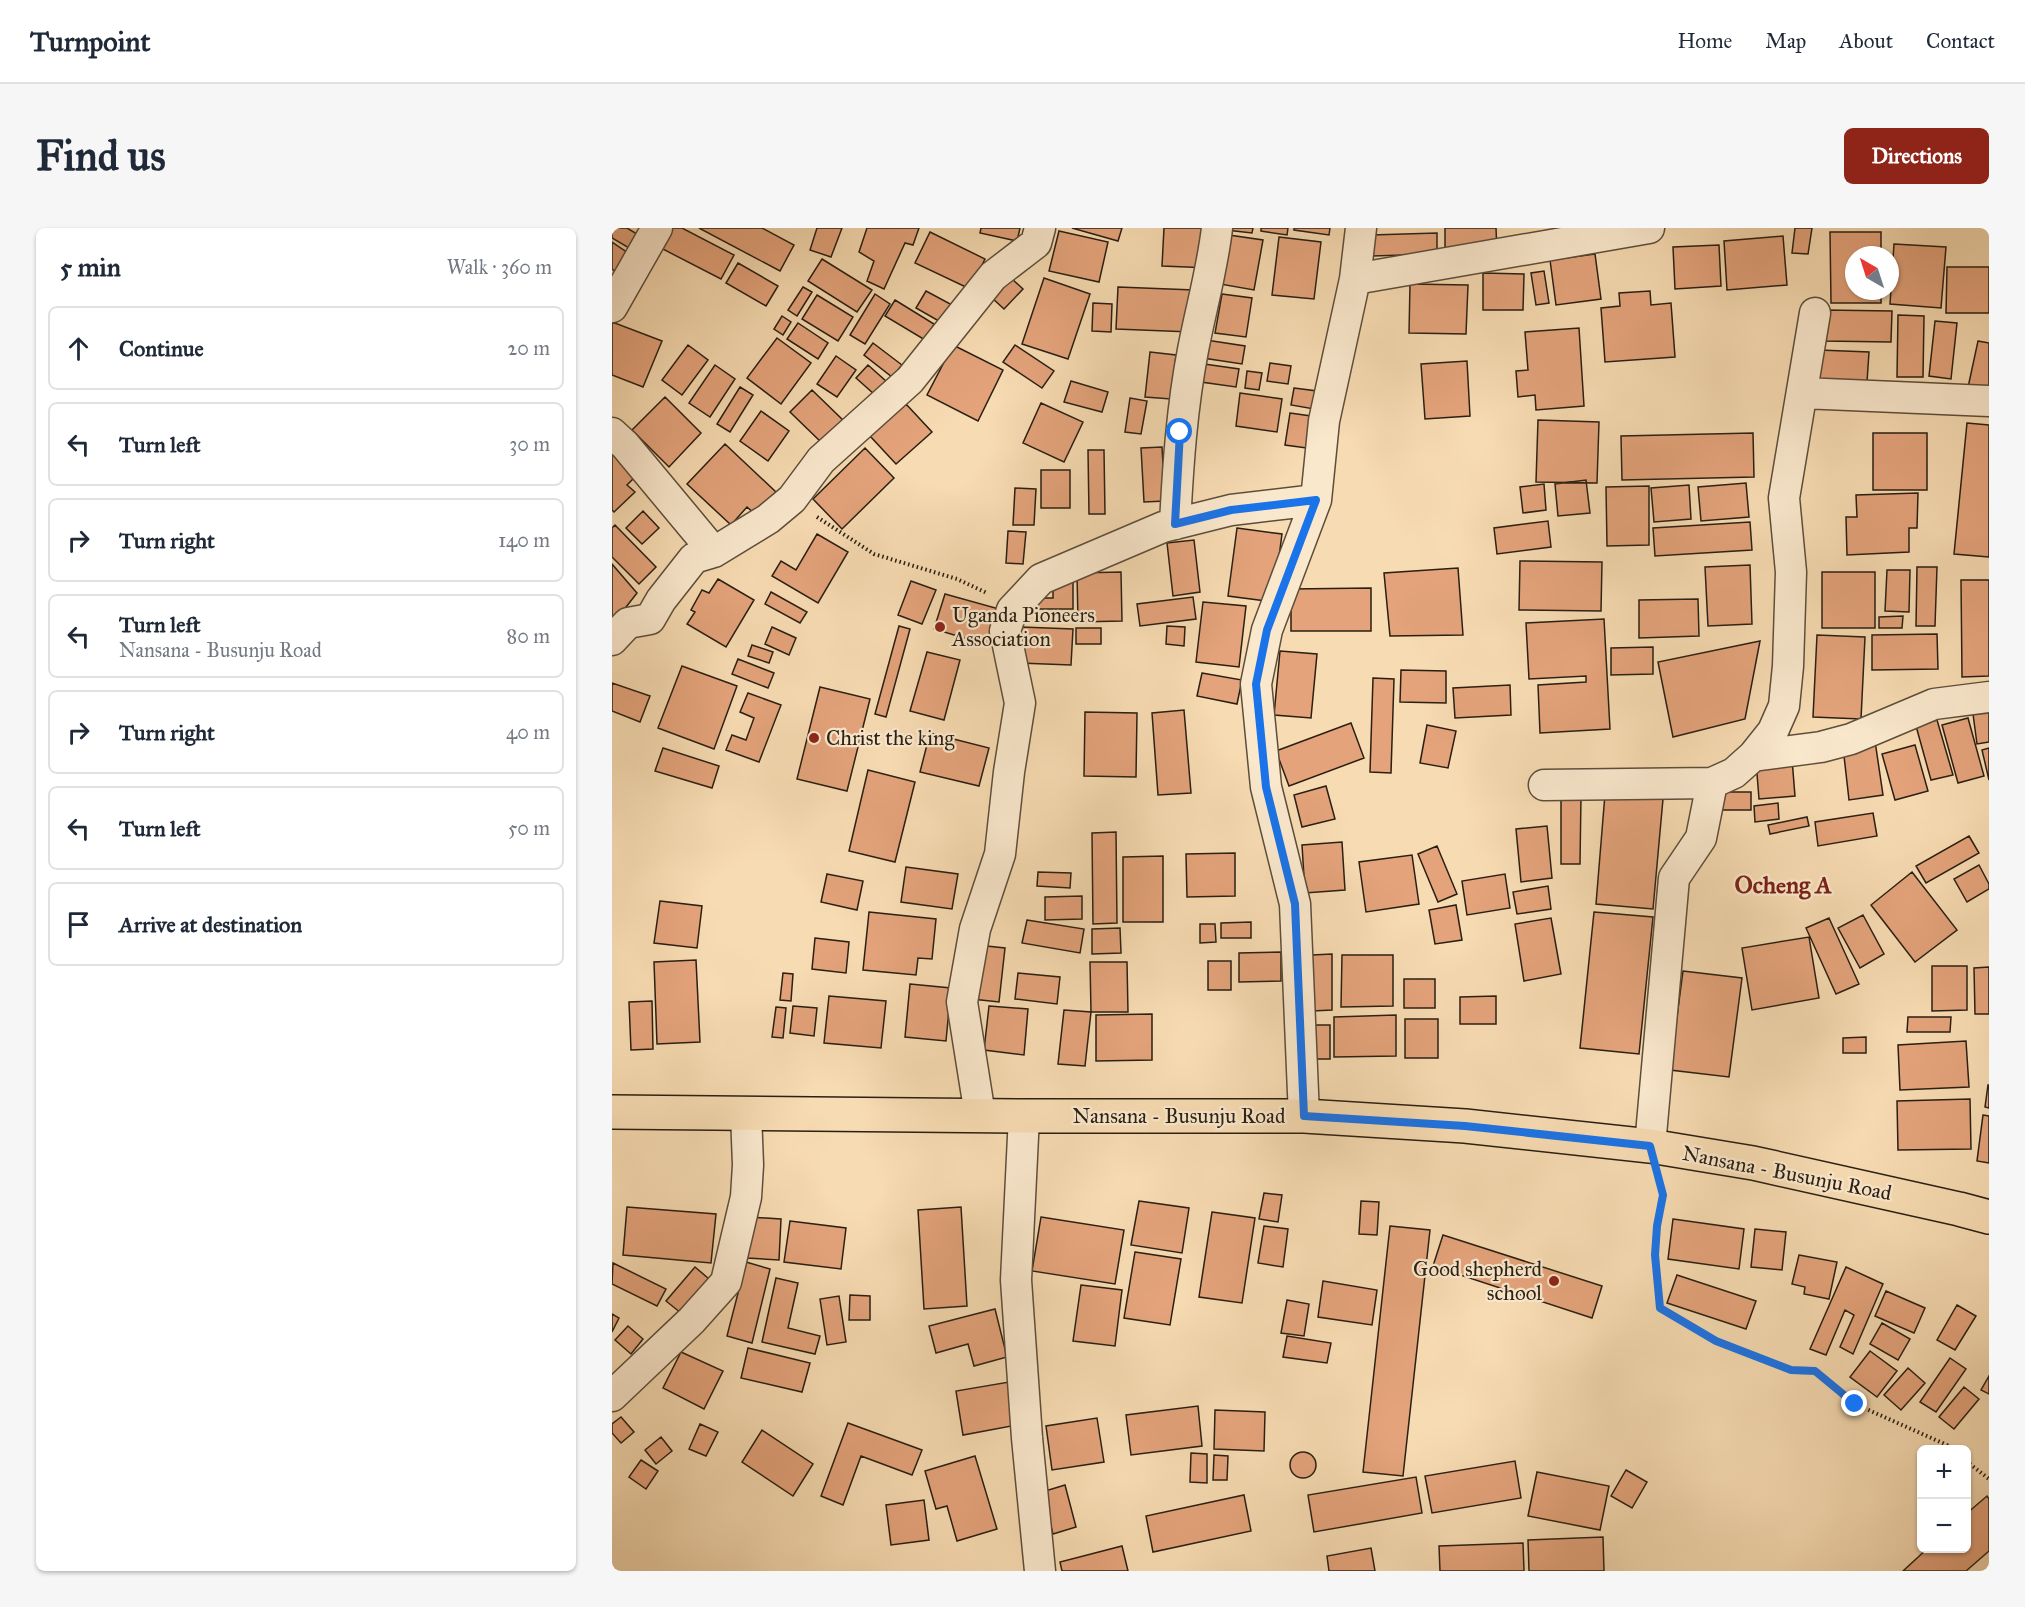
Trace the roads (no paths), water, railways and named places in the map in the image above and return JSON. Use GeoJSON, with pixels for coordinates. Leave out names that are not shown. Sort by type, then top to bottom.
{"type":"FeatureCollection","features":[{"type":"Feature","properties":{"kind":"main road","name":"Nansana - Busunju Road"},"geometry":{"type":"LineString","coordinates":[[612,1112],[1304,1116],[1465,1126],[1650,1146],[1753,1163],[1989,1217]]}},
{"type":"Feature","properties":{"kind":"street"},"geometry":{"type":"LineString","coordinates":[[612,307],[657,228]]}},
{"type":"Feature","properties":{"kind":"street"},"geometry":{"type":"LineString","coordinates":[[612,640],[628,623],[650,619],[661,600],[693,558],[714,552],[768,519],[792,499],[821,460],[910,380],[993,276],[1036,243],[1040,228]]}},
{"type":"Feature","properties":{"kind":"street"},"geometry":{"type":"LineString","coordinates":[[1175,524],[1180,432],[1193,350],[1213,265],[1217,228]]}},
{"type":"Feature","properties":{"kind":"street"},"geometry":{"type":"LineString","coordinates":[[1304,1116],[1295,904],[1266,787],[1256,684],[1267,630],[1316,500],[1324,421],[1355,279],[1361,228]]}},
{"type":"Feature","properties":{"kind":"street"},"geometry":{"type":"LineString","coordinates":[[1355,279],[1517,239],[1649,228]]}},
{"type":"Feature","properties":{"kind":"street"},"geometry":{"type":"LineString","coordinates":[[1544,785],[1712,783],[1734,773],[1753,756],[1773,731],[1784,706],[1788,666],[1791,572],[1784,498],[1815,313]]}},
{"type":"Feature","properties":{"kind":"street"},"geometry":{"type":"LineString","coordinates":[[1802,393],[1989,401]]}},
{"type":"Feature","properties":{"kind":"street"},"geometry":{"type":"LineString","coordinates":[[612,433],[625,445],[714,552]]}},
{"type":"Feature","properties":{"kind":"street"},"geometry":{"type":"LineString","coordinates":[[980,1115],[962,1002],[975,929],[1000,854],[1009,772],[1020,703],[1005,631],[1012,610],[1041,579],[1163,527],[1231,510],[1316,500]]}},
{"type":"Feature","properties":{"kind":"street"},"geometry":{"type":"LineString","coordinates":[[1753,756],[1821,747],[1851,739],[1934,704],[1989,697]]}},
{"type":"Feature","properties":{"kind":"street"},"geometry":{"type":"LineString","coordinates":[[1650,1146],[1674,878],[1701,838],[1712,783]]}},
{"type":"Feature","properties":{"kind":"street"},"geometry":{"type":"LineString","coordinates":[[612,1396],[692,1320],[726,1282],[746,1197],[748,1165],[746,1114]]}},
{"type":"Feature","properties":{"kind":"street"},"geometry":{"type":"LineString","coordinates":[[1024,1116],[1016,1280],[1027,1438],[1040,1571]]}},
{"type":"Feature","properties":{"kind":"place","name":"Uganda Pioneers Association"},"geometry":{"type":"Point","coordinates":[940,627]}},
{"type":"Feature","properties":{"kind":"place","name":"Christ the king"},"geometry":{"type":"Point","coordinates":[814,738]}},
{"type":"Feature","properties":{"kind":"place","name":"Good shepherd school"},"geometry":{"type":"Point","coordinates":[1554,1281]}},
{"type":"Feature","properties":{"kind":"district","name":"Ocheng A"},"geometry":{"type":"Point","coordinates":[1783,885]}}]}
